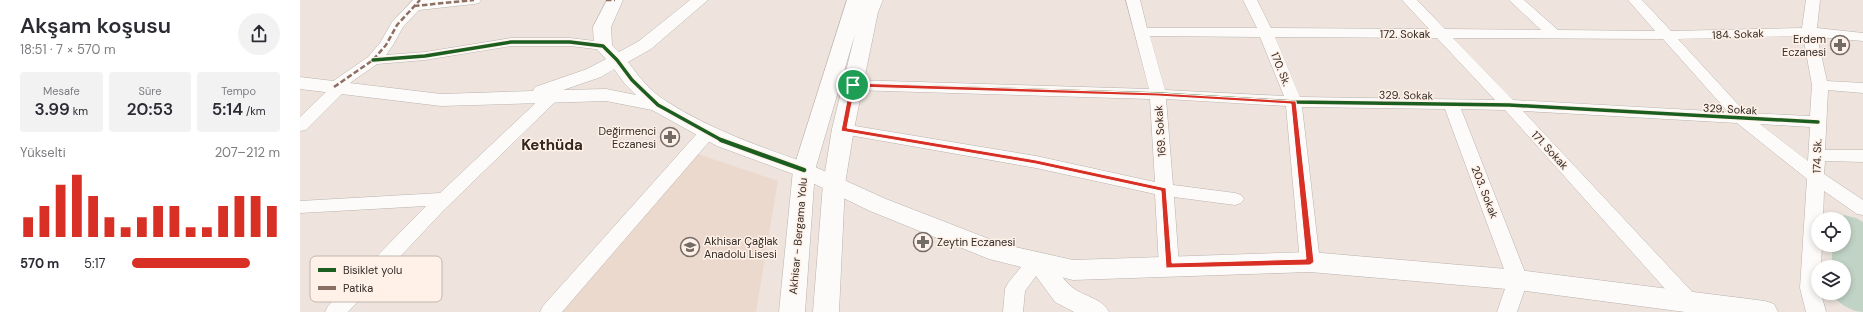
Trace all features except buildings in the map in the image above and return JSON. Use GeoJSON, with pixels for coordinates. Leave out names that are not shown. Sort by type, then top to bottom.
{"type":"FeatureCollection","features":[{"type":"Feature","properties":{"kind":"main road","name":"Akhisar - Bergama Yolu"},"geometry":{"type":"LineString","coordinates":[[792,312],[804,170],[856,0]]}},
{"type":"Feature","properties":{"kind":"main road"},"geometry":{"type":"LineString","coordinates":[[826,312],[834,184],[843,129],[869,12],[874,0]]}},
{"type":"Feature","properties":{"kind":"main road"},"geometry":{"type":"LineString","coordinates":[[804,170],[878,205],[998,252],[1072,270],[1310,262],[1518,280],[1757,311]]}},
{"type":"Feature","properties":{"kind":"street"},"geometry":{"type":"LineString","coordinates":[[300,126],[338,87],[373,60],[386,45],[397,25],[417,3],[474,0]]}},
{"type":"Feature","properties":{"kind":"street"},"geometry":{"type":"LineString","coordinates":[[603,46],[602,27],[615,0],[606,0]]}},
{"type":"Feature","properties":{"kind":"street"},"geometry":{"type":"LineString","coordinates":[[522,98],[594,73],[645,45],[700,0]]}},
{"type":"Feature","properties":{"kind":"street","name":"169. Sokak"},"geometry":{"type":"LineString","coordinates":[[1133,0],[1158,94],[1169,266]]}},
{"type":"Feature","properties":{"kind":"street","name":"170. Sk."},"geometry":{"type":"LineString","coordinates":[[1250,0],[1266,32],[1294,102],[1310,262]]}},
{"type":"Feature","properties":{"kind":"street","name":"171. Sokak"},"geometry":{"type":"LineString","coordinates":[[1409,0],[1509,106],[1690,303]]}},
{"type":"Feature","properties":{"kind":"street"},"geometry":{"type":"LineString","coordinates":[[1516,0],[1555,35]]}},
{"type":"Feature","properties":{"kind":"street"},"geometry":{"type":"LineString","coordinates":[[1635,0],[1743,119],[1816,177],[1863,209]]}},
{"type":"Feature","properties":{"kind":"street","name":"174. Sk."},"geometry":{"type":"LineString","coordinates":[[1813,0],[1809,32],[1820,85],[1810,288],[1816,312]]}},
{"type":"Feature","properties":{"kind":"street","name":"172. Sokak"},"geometry":{"type":"LineString","coordinates":[[1142,32],[1668,36]]}},
{"type":"Feature","properties":{"kind":"street","name":"184. Sokak"},"geometry":{"type":"LineString","coordinates":[[1668,36],[1809,32],[1863,37]]}},
{"type":"Feature","properties":{"kind":"street"},"geometry":{"type":"LineString","coordinates":[[373,60],[425,56],[511,42],[570,42],[603,46],[617,60],[632,80],[658,105],[724,141],[804,170]]}},
{"type":"Feature","properties":{"kind":"street"},"geometry":{"type":"LineString","coordinates":[[300,83],[440,100],[606,95],[658,105]]}},
{"type":"Feature","properties":{"kind":"street","name":"329. Sokak"},"geometry":{"type":"LineString","coordinates":[[853,85],[1158,94],[1294,102],[1509,106],[1818,122]]}},
{"type":"Feature","properties":{"kind":"street"},"geometry":{"type":"LineString","coordinates":[[1820,85],[1863,88]]}},
{"type":"Feature","properties":{"kind":"street"},"geometry":{"type":"LineString","coordinates":[[390,256],[445,199],[551,97]]}},
{"type":"Feature","properties":{"kind":"street","name":"203. Sokak"},"geometry":{"type":"LineString","coordinates":[[1451,105],[1518,280]]}},
{"type":"Feature","properties":{"kind":"street"},"geometry":{"type":"LineString","coordinates":[[843,129],[1036,162],[1164,190],[1235,199]]}},
{"type":"Feature","properties":{"kind":"street"},"geometry":{"type":"LineString","coordinates":[[550,312],[708,132]]}},
{"type":"Feature","properties":{"kind":"street"},"geometry":{"type":"LineString","coordinates":[[1817,156],[1863,156]]}},
{"type":"Feature","properties":{"kind":"street"},"geometry":{"type":"LineString","coordinates":[[300,207],[445,199]]}},
{"type":"Feature","properties":{"kind":"street"},"geometry":{"type":"LineString","coordinates":[[1013,312],[1016,289],[1037,261],[1064,295],[1096,312]]}},
{"type":"Feature","properties":{"kind":"street"},"geometry":{"type":"LineString","coordinates":[[1507,312],[1518,280]]}},
{"type":"Feature","properties":{"kind":"street"},"geometry":{"type":"LineString","coordinates":[[335,312],[345,302]]}},
{"type":"Feature","properties":{"kind":"shaded area","name":"Akhisar Çağlak Anadolu Lisesi"},"geometry":{"type":"Polygon","coordinates":[[[695,153],[778,181],[756,312],[557,312],[695,153]]]}},
{"type":"Feature","properties":{"kind":"green space"},"geometry":{"type":"Polygon","coordinates":[[[1851,217],[1863,222],[1863,312],[1853,310],[1837,300],[1851,300],[1851,260],[1832,260],[1832,252],[1851,252],[1851,217]]]}},
{"type":"Feature","properties":{"kind":"marked path"},"geometry":{"type":"LineString","coordinates":[[334,87],[373,60],[386,45],[397,25],[420,0]]}},
{"type":"Feature","properties":{"kind":"marked path"},"geometry":{"type":"LineString","coordinates":[[414,6],[474,0]]}},
{"type":"Feature","properties":{"kind":"marked path"},"geometry":{"type":"LineString","coordinates":[[606,0],[615,0]]}},
{"type":"Feature","properties":{"kind":"cycle path"},"geometry":{"type":"LineString","coordinates":[[373,60],[425,56],[511,42],[570,42],[603,46],[617,60],[632,80],[658,105],[724,141],[804,170]]}},
{"type":"Feature","properties":{"kind":"cycle path"},"geometry":{"type":"LineString","coordinates":[[853,85],[1158,94],[1294,102],[1509,105],[1818,122]]}},
{"type":"Feature","properties":{"kind":"place","name":"Erdem Eczanesi"},"geometry":{"type":"Point","coordinates":[1840,45]}},
{"type":"Feature","properties":{"kind":"place","name":"Değirmenci Eczanesi"},"geometry":{"type":"Point","coordinates":[670,137]}},
{"type":"Feature","properties":{"kind":"place","name":"Zeytin Eczanesi"},"geometry":{"type":"Point","coordinates":[923,242]}},
{"type":"Feature","properties":{"kind":"place","name":"Akhisar Çağlak Anadolu Lisesi"},"geometry":{"type":"Point","coordinates":[690,247]}},
{"type":"Feature","properties":{"kind":"district","name":"Kethüda"},"geometry":{"type":"Point","coordinates":[552,145]}},
{"type":"Feature","properties":{"kind":"route"},"geometry":{"type":"LineString","coordinates":[[853,85],[1158,94],[1294,102],[1310,262],[1169,266],[1164,190],[1036,162],[843,129],[853,85]]}}]}
